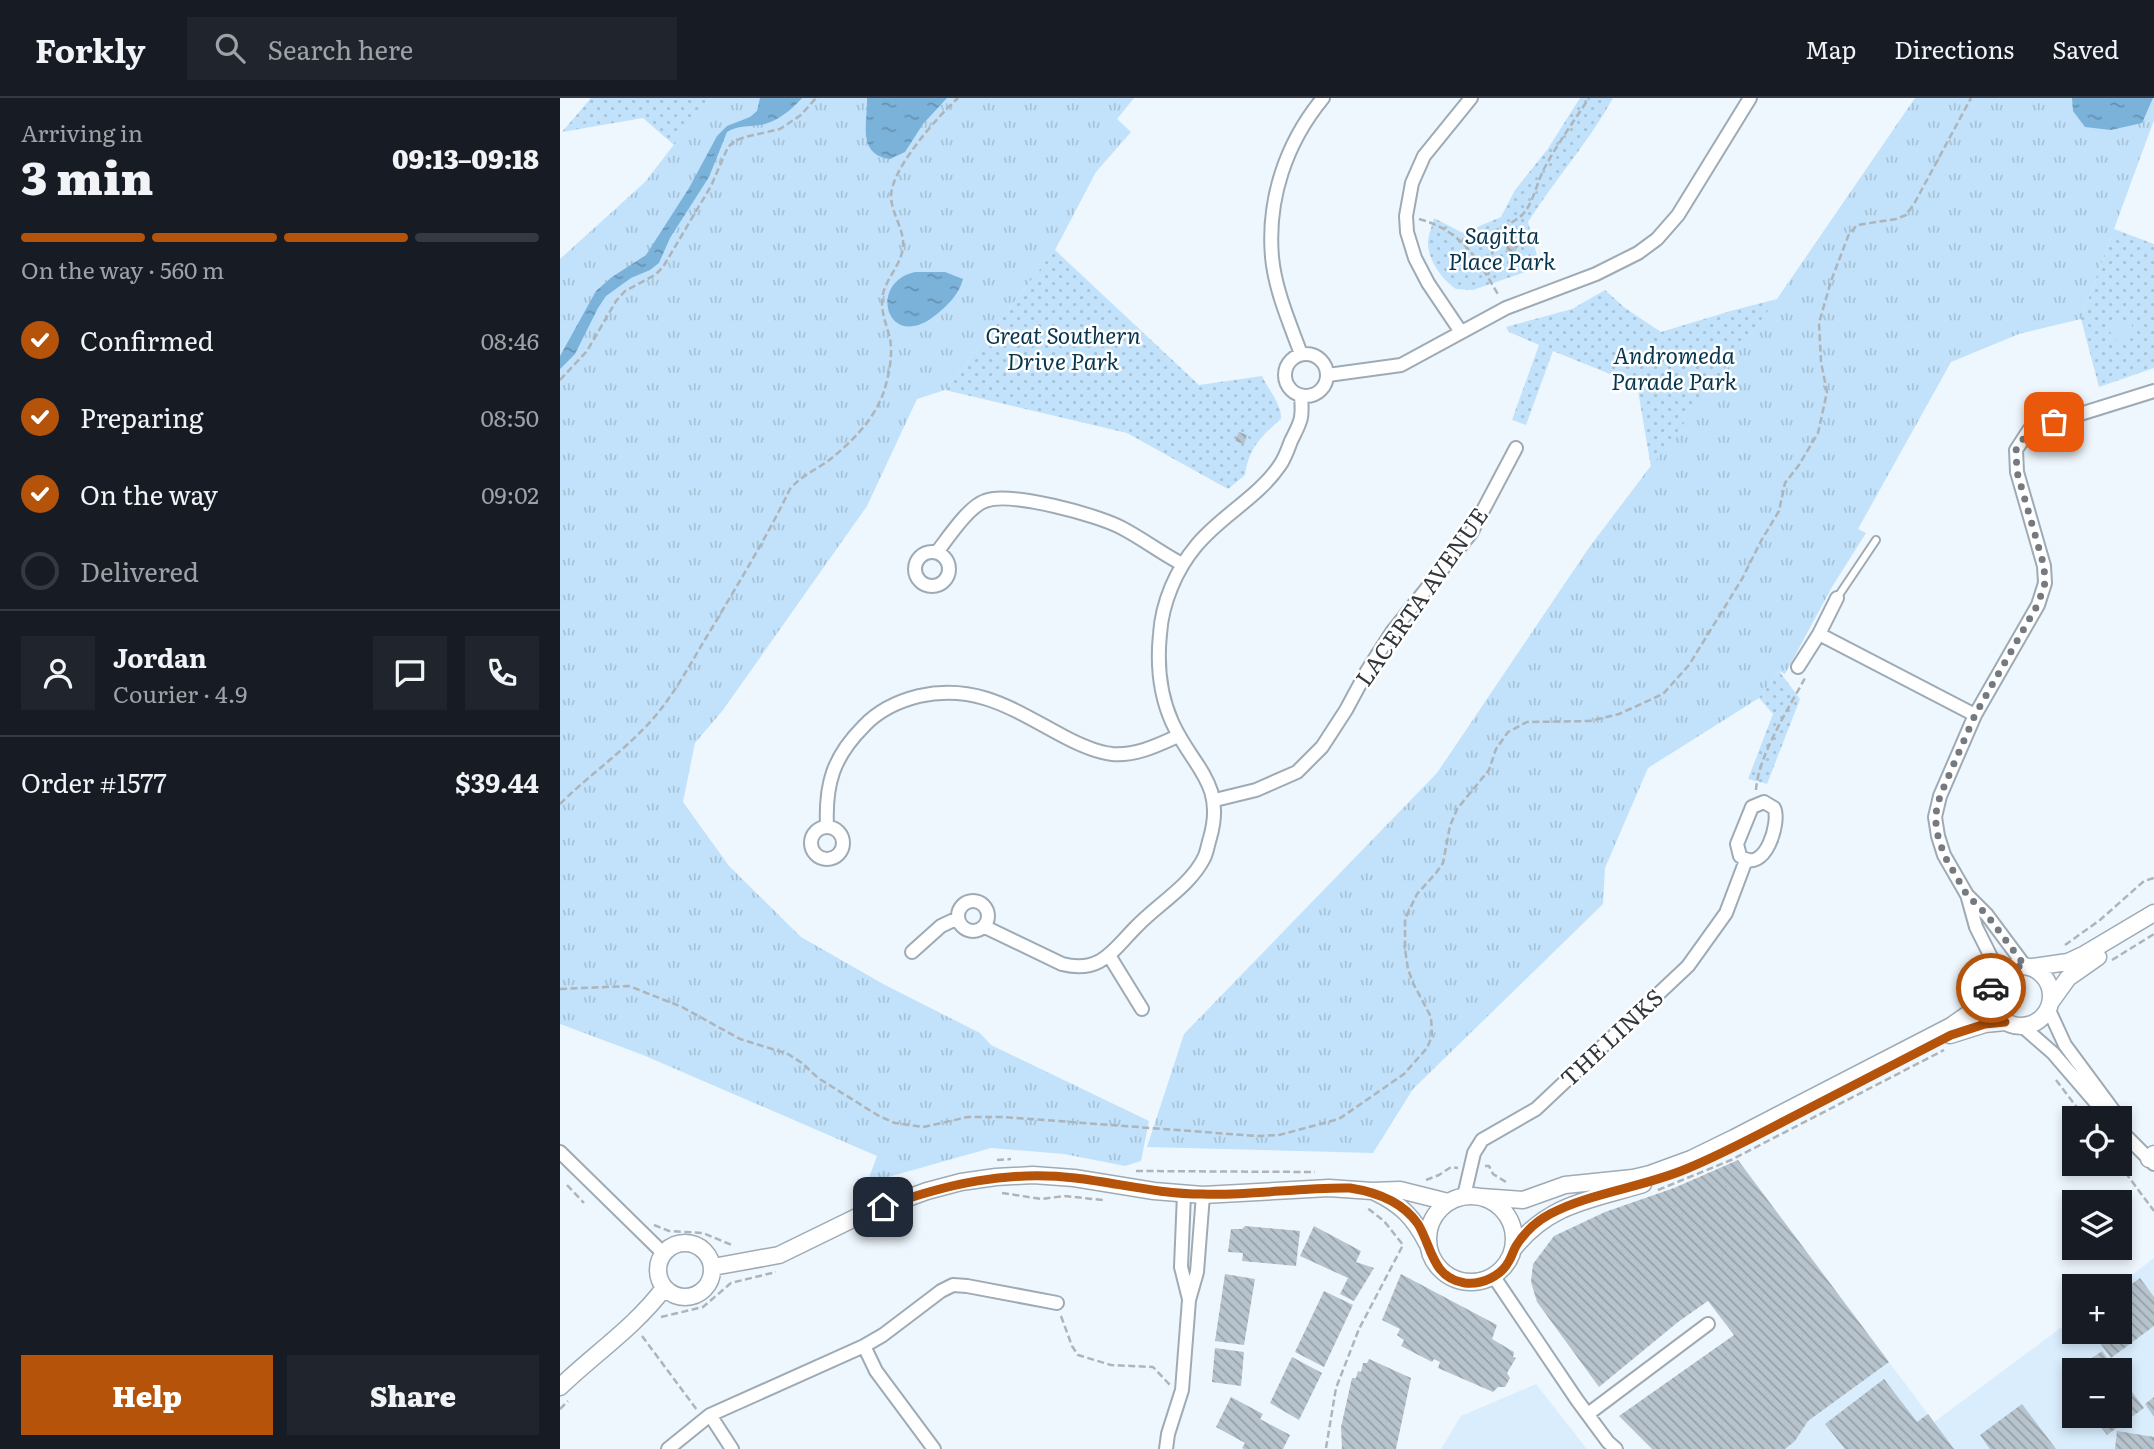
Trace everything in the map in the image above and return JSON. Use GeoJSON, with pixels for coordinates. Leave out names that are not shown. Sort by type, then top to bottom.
{"type":"FeatureCollection","features":[{"type":"Feature","properties":{"kind":"street"},"geometry":{"type":"LineString","coordinates":[[1301,355],[1278,286],[1272,258],[1272,216],[1276,188],[1284,162],[1298,134],[1323,98]]}},
{"type":"Feature","properties":{"kind":"street"},"geometry":{"type":"LineString","coordinates":[[1461,332],[1428,283],[1415,258],[1406,216],[1412,183],[1424,156],[1471,98]]}},
{"type":"Feature","properties":{"kind":"street"},"geometry":{"type":"LineString","coordinates":[[1328,375],[1401,365],[1506,308],[1623,262],[1657,239],[1683,207],[1750,98]]}},
{"type":"Feature","properties":{"kind":"street"},"geometry":{"type":"LineString","coordinates":[[1301,355],[1320,358],[1327,369],[1324,387],[1320,392],[1308,397],[1289,388],[1285,375],[1289,362],[1301,355]]}},
{"type":"Feature","properties":{"kind":"street"},"geometry":{"type":"LineString","coordinates":[[2005,1022],[1993,1009],[1992,959],[1976,927],[1967,895],[1944,855],[1935,817],[1940,796],[1975,715],[2038,604],[2045,583],[2044,566],[2017,472],[2016,450],[2029,430],[2154,391]]}},
{"type":"Feature","properties":{"kind":"street"},"geometry":{"type":"LineString","coordinates":[[985,927],[1062,964],[1085,966],[1110,957],[1137,926],[1190,877],[1204,859],[1214,825],[1215,800],[1205,776],[1178,736],[1164,696],[1158,646],[1165,608],[1182,564],[1197,544],[1253,494],[1280,465],[1303,417],[1301,396]]}},
{"type":"Feature","properties":{"kind":"street","name":"LACERTA AVENUE"},"geometry":{"type":"LineString","coordinates":[[1215,800],[1256,790],[1297,772],[1322,747],[1392,632],[1471,533],[1516,448]]}},
{"type":"Feature","properties":{"kind":"street"},"geometry":{"type":"LineString","coordinates":[[937,552],[968,515],[984,501],[1011,497],[1073,511],[1121,527],[1182,564]]}},
{"type":"Feature","properties":{"kind":"street"},"geometry":{"type":"LineString","coordinates":[[1801,663],[1837,598]]}},
{"type":"Feature","properties":{"kind":"street"},"geometry":{"type":"LineString","coordinates":[[1819,634],[1975,715]]}},
{"type":"Feature","properties":{"kind":"street"},"geometry":{"type":"LineString","coordinates":[[827,827],[829,782],[837,758],[866,724],[883,711],[908,699],[933,693],[956,692],[982,696],[1007,705],[1073,741],[1096,751],[1114,754],[1133,753],[1178,736]]}},
{"type":"Feature","properties":{"kind":"street","name":"THE LINKS"},"geometry":{"type":"LineString","coordinates":[[1757,803],[1772,805],[1777,818],[1762,856],[1756,861],[1746,860],[1739,854],[1737,844],[1751,809],[1757,803]]}},
{"type":"Feature","properties":{"kind":"street","name":"THE LINKS"},"geometry":{"type":"LineString","coordinates":[[1464,1196],[1474,1153],[1482,1140],[1536,1109],[1688,965],[1726,913],[1746,860]]}},
{"type":"Feature","properties":{"kind":"street"},"geometry":{"type":"LineString","coordinates":[[1967,895],[1987,915],[2028,966],[2045,978],[2051,994],[2049,1005],[2065,1045],[2110,1106]]}},
{"type":"Feature","properties":{"kind":"street"},"geometry":{"type":"LineString","coordinates":[[978,902],[988,913],[985,927],[976,932],[966,930],[958,918],[964,904],[978,902]]}},
{"type":"Feature","properties":{"kind":"street"},"geometry":{"type":"LineString","coordinates":[[1427,1243],[1432,1220],[1448,1202],[1464,1196],[1522,1200],[1566,1185],[1633,1178],[1690,1158],[1951,1026],[1971,1012],[2004,970],[2014,966],[2068,962],[2154,913]]}},
{"type":"Feature","properties":{"kind":"street"},"geometry":{"type":"LineString","coordinates":[[912,952],[941,926],[958,918]]}},
{"type":"Feature","properties":{"kind":"street"},"geometry":{"type":"LineString","coordinates":[[2022,1026],[2038,1021],[2068,978],[2079,969],[2154,924]]}},
{"type":"Feature","properties":{"kind":"street"},"geometry":{"type":"LineString","coordinates":[[1110,957],[1142,1009]]}},
{"type":"Feature","properties":{"kind":"street"},"geometry":{"type":"LineString","coordinates":[[1372,1191],[1392,1200],[1416,1222],[1431,1258],[1439,1269],[1451,1279],[1465,1283],[1480,1282],[1494,1277],[1504,1269],[1514,1248],[1530,1229],[1550,1214],[1685,1170],[1951,1035],[1985,1024],[2005,1022],[2022,1026],[2053,1054],[2098,1106]]}},
{"type":"Feature","properties":{"kind":"street"},"geometry":{"type":"LineString","coordinates":[[2132,1142],[2152,1159]]}},
{"type":"Feature","properties":{"kind":"street"},"geometry":{"type":"LineString","coordinates":[[560,1152],[663,1254]]}},
{"type":"Feature","properties":{"kind":"street"},"geometry":{"type":"LineString","coordinates":[[713,1267],[779,1255],[861,1215],[927,1191],[996,1177],[1074,1178],[1154,1191],[1203,1195],[1329,1188],[1372,1191],[1400,1189],[1448,1202]]}},
{"type":"Feature","properties":{"kind":"street"},"geometry":{"type":"LineString","coordinates":[[1185,1194],[1181,1267],[1189,1300]]}},
{"type":"Feature","properties":{"kind":"street"},"geometry":{"type":"LineString","coordinates":[[1166,1449],[1182,1390],[1189,1300],[1197,1272],[1203,1195]]}},
{"type":"Feature","properties":{"kind":"street"},"geometry":{"type":"LineString","coordinates":[[1481,1197],[1504,1210],[1515,1234],[1514,1248]]}},
{"type":"Feature","properties":{"kind":"street"},"geometry":{"type":"LineString","coordinates":[[679,1243],[688,1243],[705,1251],[713,1267],[709,1284],[696,1296],[678,1297],[664,1288],[657,1270],[663,1254],[679,1243]]}},
{"type":"Feature","properties":{"kind":"street"},"geometry":{"type":"LineString","coordinates":[[1494,1277],[1588,1415],[1616,1449]]}},
{"type":"Feature","properties":{"kind":"street"},"geometry":{"type":"LineString","coordinates":[[668,1449],[707,1417],[864,1346],[953,1285],[1057,1303]]}},
{"type":"Feature","properties":{"kind":"street"},"geometry":{"type":"LineString","coordinates":[[560,1387],[614,1339],[664,1288]]}},
{"type":"Feature","properties":{"kind":"street"},"geometry":{"type":"LineString","coordinates":[[1588,1415],[1708,1324]]}},
{"type":"Feature","properties":{"kind":"street"},"geometry":{"type":"LineString","coordinates":[[864,1346],[876,1371],[934,1449]]}},
{"type":"Feature","properties":{"kind":"street"},"geometry":{"type":"LineString","coordinates":[[707,1417],[732,1449]]}},
{"type":"Feature","properties":{"kind":"lane"},"geometry":{"type":"LineString","coordinates":[[1837,598],[1876,540]]}},
{"type":"Feature","properties":{"kind":"path"},"geometry":{"type":"LineString","coordinates":[[560,380],[587,351],[616,301],[625,291],[655,275],[663,267],[711,186],[728,147],[744,137],[780,129],[801,115],[816,98]]}},
{"type":"Feature","properties":{"kind":"path"},"geometry":{"type":"LineString","coordinates":[[560,804],[617,755],[652,720],[686,676],[740,584],[790,489],[800,478],[849,443],[871,417],[883,393],[891,350],[883,317],[882,298],[903,248],[902,234],[892,204],[892,184],[904,163],[933,125],[958,98]]}},
{"type":"Feature","properties":{"kind":"path"},"geometry":{"type":"LineString","coordinates":[[1462,240],[1497,230],[1530,206],[1532,193],[1545,166],[1589,98]]}},
{"type":"Feature","properties":{"kind":"path"},"geometry":{"type":"LineString","coordinates":[[560,989],[629,986],[682,1007],[740,1039],[788,1054],[818,1078],[895,1123],[923,1127],[968,1117],[1004,1117],[1257,1136],[1279,1135],[1339,1119],[1404,1074],[1427,1048],[1432,1036],[1431,1017],[1408,969],[1405,919],[1417,894],[1443,863],[1450,826],[1457,808],[1489,770],[1496,749],[1508,733],[1527,722],[1590,721],[1619,714],[1663,694],[1689,665],[1742,579],[1760,541],[1779,511],[1785,483],[1818,433],[1827,392],[1821,362],[1819,323],[1849,234],[1857,225],[1871,221],[1886,222],[1906,215],[1971,98]]}},
{"type":"Feature","properties":{"kind":"path"},"geometry":{"type":"LineString","coordinates":[[1406,216],[1434,223],[1462,240],[1506,308]]}},
{"type":"Feature","properties":{"kind":"path"},"geometry":{"type":"LineString","coordinates":[[1488,277],[1497,230]]}},
{"type":"Feature","properties":{"kind":"path"},"geometry":{"type":"LineString","coordinates":[[1495,242],[1504,246]]}},
{"type":"Feature","properties":{"kind":"path"},"geometry":{"type":"LineString","coordinates":[[1757,803],[1756,785],[1775,733],[1804,679],[1806,667],[1801,663]]}},
{"type":"Feature","properties":{"kind":"path"},"geometry":{"type":"LineString","coordinates":[[2058,949],[2100,920],[2144,881],[2154,878]]}},
{"type":"Feature","properties":{"kind":"path"},"geometry":{"type":"LineString","coordinates":[[1657,1190],[1731,1160],[1947,1049]]}},
{"type":"Feature","properties":{"kind":"path"},"geometry":{"type":"LineString","coordinates":[[2049,1071],[2076,1106]]}},
{"type":"Feature","properties":{"kind":"path"},"geometry":{"type":"LineString","coordinates":[[990,1161],[1016,1160]]}},
{"type":"Feature","properties":{"kind":"path"},"geometry":{"type":"LineString","coordinates":[[1416,1179],[1432,1178],[1451,1167],[1489,1166],[1500,1181],[1517,1186],[1522,1200]]}},
{"type":"Feature","properties":{"kind":"path"},"geometry":{"type":"LineString","coordinates":[[1128,1170],[1326,1172]]}},
{"type":"Feature","properties":{"kind":"path"},"geometry":{"type":"LineString","coordinates":[[2128,1176],[2154,1211]]}},
{"type":"Feature","properties":{"kind":"path"},"geometry":{"type":"LineString","coordinates":[[567,1185],[584,1203]]}},
{"type":"Feature","properties":{"kind":"path"},"geometry":{"type":"LineString","coordinates":[[999,1193],[1042,1199],[1064,1196],[1115,1201]]}},
{"type":"Feature","properties":{"kind":"path"},"geometry":{"type":"LineString","coordinates":[[1326,1448],[1336,1388],[1359,1329],[1403,1245],[1373,1211],[1359,1203]]}},
{"type":"Feature","properties":{"kind":"path"},"geometry":{"type":"LineString","coordinates":[[643,1233],[655,1224],[669,1231],[703,1233],[736,1247]]}},
{"type":"Feature","properties":{"kind":"path"},"geometry":{"type":"LineString","coordinates":[[656,1319],[703,1307],[732,1283],[781,1270]]}},
{"type":"Feature","properties":{"kind":"path"},"geometry":{"type":"LineString","coordinates":[[1057,1303],[1072,1346],[1078,1355],[1111,1365],[1153,1367],[1171,1387],[1182,1390]]}},
{"type":"Feature","properties":{"kind":"path"},"geometry":{"type":"LineString","coordinates":[[649,1328],[642,1336],[707,1417]]}},
{"type":"Feature","properties":{"kind":"shaded area"},"geometry":{"type":"Polygon","coordinates":[[[2154,1258],[2154,1449],[1785,1449],[1795,1441],[1808,1421],[1889,1362],[1934,1422],[2062,1327],[2062,1344],[2132,1344],[2132,1275],[2154,1258]]]}},
{"type":"Feature","properties":{"kind":"shaded area"},"geometry":{"type":"Polygon","coordinates":[[[1536,1384],[1587,1449],[1441,1449],[1461,1416],[1536,1384]]]}},
{"type":"Feature","properties":{"kind":"green space"},"geometry":{"type":"Polygon","coordinates":[[[591,98],[710,98],[674,145],[643,118],[562,132],[591,98]]]}},
{"type":"Feature","properties":{"kind":"green space"},"geometry":{"type":"Polygon","coordinates":[[[710,98],[1134,98],[1117,119],[1131,132],[1096,172],[1055,250],[945,390],[917,399],[867,506],[723,710],[695,743],[683,802],[729,866],[801,937],[885,985],[980,1033],[991,1045],[1149,1121],[1141,1161],[1125,1166],[1064,1154],[991,1148],[867,1183],[877,1156],[643,1055],[560,1024],[560,259],[645,182],[710,98]]]}},
{"type":"Feature","properties":{"kind":"green space","name":"Sagitta Place Park"},"geometry":{"type":"Polygon","coordinates":[[[1580,98],[1613,98],[1528,222],[1540,267],[1473,290],[1456,289],[1441,275],[1430,255],[1428,241],[1434,218],[1463,233],[1501,217],[1515,190],[1547,150],[1580,98]]]}},
{"type":"Feature","properties":{"kind":"green space"},"geometry":{"type":"Polygon","coordinates":[[[1915,98],[2154,98],[2154,120],[2081,319],[2019,334],[1951,362],[1858,529],[1866,533],[1832,587],[1785,674],[1779,671],[1759,698],[1648,768],[1605,868],[1603,904],[1413,1089],[1373,1153],[1147,1147],[1184,1034],[1437,773],[1588,549],[1777,299],[1915,98]]]}},
{"type":"Feature","properties":{"kind":"green space"},"geometry":{"type":"Polygon","coordinates":[[[2114,229],[2154,244],[2154,368],[2099,387],[2081,319],[2114,229]]]}},
{"type":"Feature","properties":{"kind":"green space","name":"Great Southern Drive Park"},"geometry":{"type":"Polygon","coordinates":[[[1055,250],[1199,385],[1262,376],[1277,403],[1281,419],[1253,449],[1245,475],[1228,489],[1127,433],[945,390],[1055,250]]]}},
{"type":"Feature","properties":{"kind":"green space","name":"Andromeda Parade Park"},"geometry":{"type":"Polygon","coordinates":[[[1605,290],[1625,308],[1661,332],[1777,299],[1651,467],[1637,385],[1553,351],[1526,425],[1512,420],[1539,345],[1509,332],[1506,327],[1572,309],[1605,290]]]}},
{"type":"Feature","properties":{"kind":"green space"},"geometry":{"type":"Polygon","coordinates":[[[2129,321],[2132,330],[2120,344],[2106,327],[2129,321]]]}},
{"type":"Feature","properties":{"kind":"green space"},"geometry":{"type":"Polygon","coordinates":[[[1779,671],[1800,699],[1767,784],[1748,779],[1773,714],[1759,698],[1779,671]]]}},
{"type":"Feature","properties":{"kind":"water"},"geometry":{"type":"Polygon","coordinates":[[[760,98],[802,98],[771,122],[739,127],[727,132],[709,177],[670,238],[659,263],[606,296],[575,354],[560,369],[560,356],[596,291],[646,255],[689,188],[717,136],[727,126],[750,117],[757,111],[760,98]]]}},
{"type":"Feature","properties":{"kind":"water"},"geometry":{"type":"Polygon","coordinates":[[[867,98],[947,98],[923,124],[905,152],[890,159],[879,156],[868,144],[867,98]]]}},
{"type":"Feature","properties":{"kind":"water"},"geometry":{"type":"Polygon","coordinates":[[[2072,98],[2153,98],[2142,123],[2111,130],[2085,127],[2073,111],[2072,98]]]}},
{"type":"Feature","properties":{"kind":"water"},"geometry":{"type":"Polygon","coordinates":[[[915,272],[945,272],[963,279],[953,298],[937,314],[920,324],[906,326],[896,322],[889,312],[888,301],[891,289],[900,279],[915,272]]]}},
{"type":"Feature","properties":{"kind":"building"},"geometry":{"type":"Polygon","coordinates":[[[1508,243],[1518,246],[1514,255],[1505,252],[1508,243]]]}},
{"type":"Feature","properties":{"kind":"building"},"geometry":{"type":"Polygon","coordinates":[[[1239,432],[1247,435],[1244,444],[1235,441],[1239,432]]]}},
{"type":"Feature","properties":{"kind":"building"},"geometry":{"type":"Polygon","coordinates":[[[1738,1160],[1889,1362],[1808,1421],[1795,1441],[1785,1449],[1652,1449],[1619,1416],[1734,1335],[1708,1301],[1599,1387],[1537,1302],[1531,1282],[1533,1264],[1554,1236],[1605,1212],[1674,1188],[1738,1160]]]}},
{"type":"Feature","properties":{"kind":"building"},"geometry":{"type":"Polygon","coordinates":[[[1245,1226],[1300,1231],[1296,1266],[1242,1261],[1243,1253],[1228,1252],[1231,1229],[1242,1229],[1245,1226]]]}},
{"type":"Feature","properties":{"kind":"building"},"geometry":{"type":"Polygon","coordinates":[[[1314,1226],[1361,1251],[1356,1262],[1374,1268],[1354,1301],[1340,1294],[1348,1278],[1300,1256],[1314,1226]]]}},
{"type":"Feature","properties":{"kind":"building"},"geometry":{"type":"Polygon","coordinates":[[[1225,1274],[1255,1279],[1244,1345],[1215,1341],[1225,1274]]]}},
{"type":"Feature","properties":{"kind":"building"},"geometry":{"type":"Polygon","coordinates":[[[1401,1274],[1497,1325],[1492,1339],[1514,1352],[1513,1357],[1516,1358],[1507,1373],[1510,1378],[1505,1387],[1498,1387],[1493,1392],[1438,1368],[1440,1362],[1434,1359],[1432,1362],[1401,1346],[1404,1340],[1397,1335],[1400,1329],[1382,1320],[1401,1274]]]}},
{"type":"Feature","properties":{"kind":"building"},"geometry":{"type":"Polygon","coordinates":[[[2140,1278],[2154,1297],[2154,1326],[2132,1342],[2132,1284],[2140,1278]]]}},
{"type":"Feature","properties":{"kind":"building"},"geometry":{"type":"Polygon","coordinates":[[[1324,1291],[1353,1305],[1324,1367],[1295,1352],[1324,1291]]]}},
{"type":"Feature","properties":{"kind":"building"},"geometry":{"type":"Polygon","coordinates":[[[2101,1344],[2130,1344],[2111,1358],[2101,1344]]]}},
{"type":"Feature","properties":{"kind":"building"},"geometry":{"type":"Polygon","coordinates":[[[1215,1348],[1244,1352],[1241,1386],[1212,1382],[1215,1348]]]}},
{"type":"Feature","properties":{"kind":"building"},"geometry":{"type":"Polygon","coordinates":[[[2102,1351],[2107,1358],[2092,1358],[2102,1351]]]}},
{"type":"Feature","properties":{"kind":"building"},"geometry":{"type":"Polygon","coordinates":[[[1292,1357],[1322,1373],[1299,1420],[1270,1403],[1292,1357]]]}},
{"type":"Feature","properties":{"kind":"building"},"geometry":{"type":"Polygon","coordinates":[[[1369,1359],[1411,1378],[1396,1449],[1342,1449],[1341,1427],[1352,1378],[1356,1378],[1363,1363],[1367,1363],[1369,1359]]]}},
{"type":"Feature","properties":{"kind":"building"},"geometry":{"type":"Polygon","coordinates":[[[1884,1379],[1917,1422],[1928,1414],[1954,1449],[1845,1449],[1825,1424],[1884,1379]]]}},
{"type":"Feature","properties":{"kind":"building"},"geometry":{"type":"Polygon","coordinates":[[[2132,1392],[2144,1408],[2132,1417],[2132,1392]]]}},
{"type":"Feature","properties":{"kind":"building"},"geometry":{"type":"Polygon","coordinates":[[[1231,1397],[1263,1414],[1260,1419],[1290,1435],[1283,1449],[1244,1449],[1242,1448],[1245,1443],[1216,1427],[1231,1397]]]}},
{"type":"Feature","properties":{"kind":"building"},"geometry":{"type":"Polygon","coordinates":[[[2154,1397],[2154,1417],[2145,1404],[2154,1397]]]}},
{"type":"Feature","properties":{"kind":"building"},"geometry":{"type":"Polygon","coordinates":[[[2022,1404],[2056,1449],[1990,1449],[1980,1435],[2022,1404]]]}},
{"type":"Feature","properties":{"kind":"building"},"geometry":{"type":"Polygon","coordinates":[[[2101,1428],[2117,1428],[2107,1435],[2101,1428]]]}},
{"type":"Feature","properties":{"kind":"building"},"geometry":{"type":"Polygon","coordinates":[[[2117,1431],[2154,1437],[2154,1449],[2115,1449],[2117,1431]]]}},
{"type":"Feature","properties":{"kind":"way so far"},"geometry":{"type":"LineString","coordinates":[[1991,988],[1996,977],[2004,970],[2025,966],[1987,915],[1967,895],[1944,855],[1935,817],[1940,796],[1975,715],[2038,604],[2045,583],[2044,566],[2017,472],[2016,450],[2029,430],[2054,422]]}},
{"type":"Feature","properties":{"kind":"route"},"geometry":{"type":"LineString","coordinates":[[883,1207],[961,1182],[1033,1175],[1203,1195],[1350,1188],[1372,1191],[1392,1200],[1416,1222],[1431,1258],[1439,1269],[1451,1279],[1465,1283],[1480,1282],[1494,1277],[1504,1269],[1514,1248],[1530,1229],[1550,1214],[1685,1170],[1951,1035],[1968,1028],[2005,1022],[1993,1009],[1990,1001],[1991,988]]}}]}
